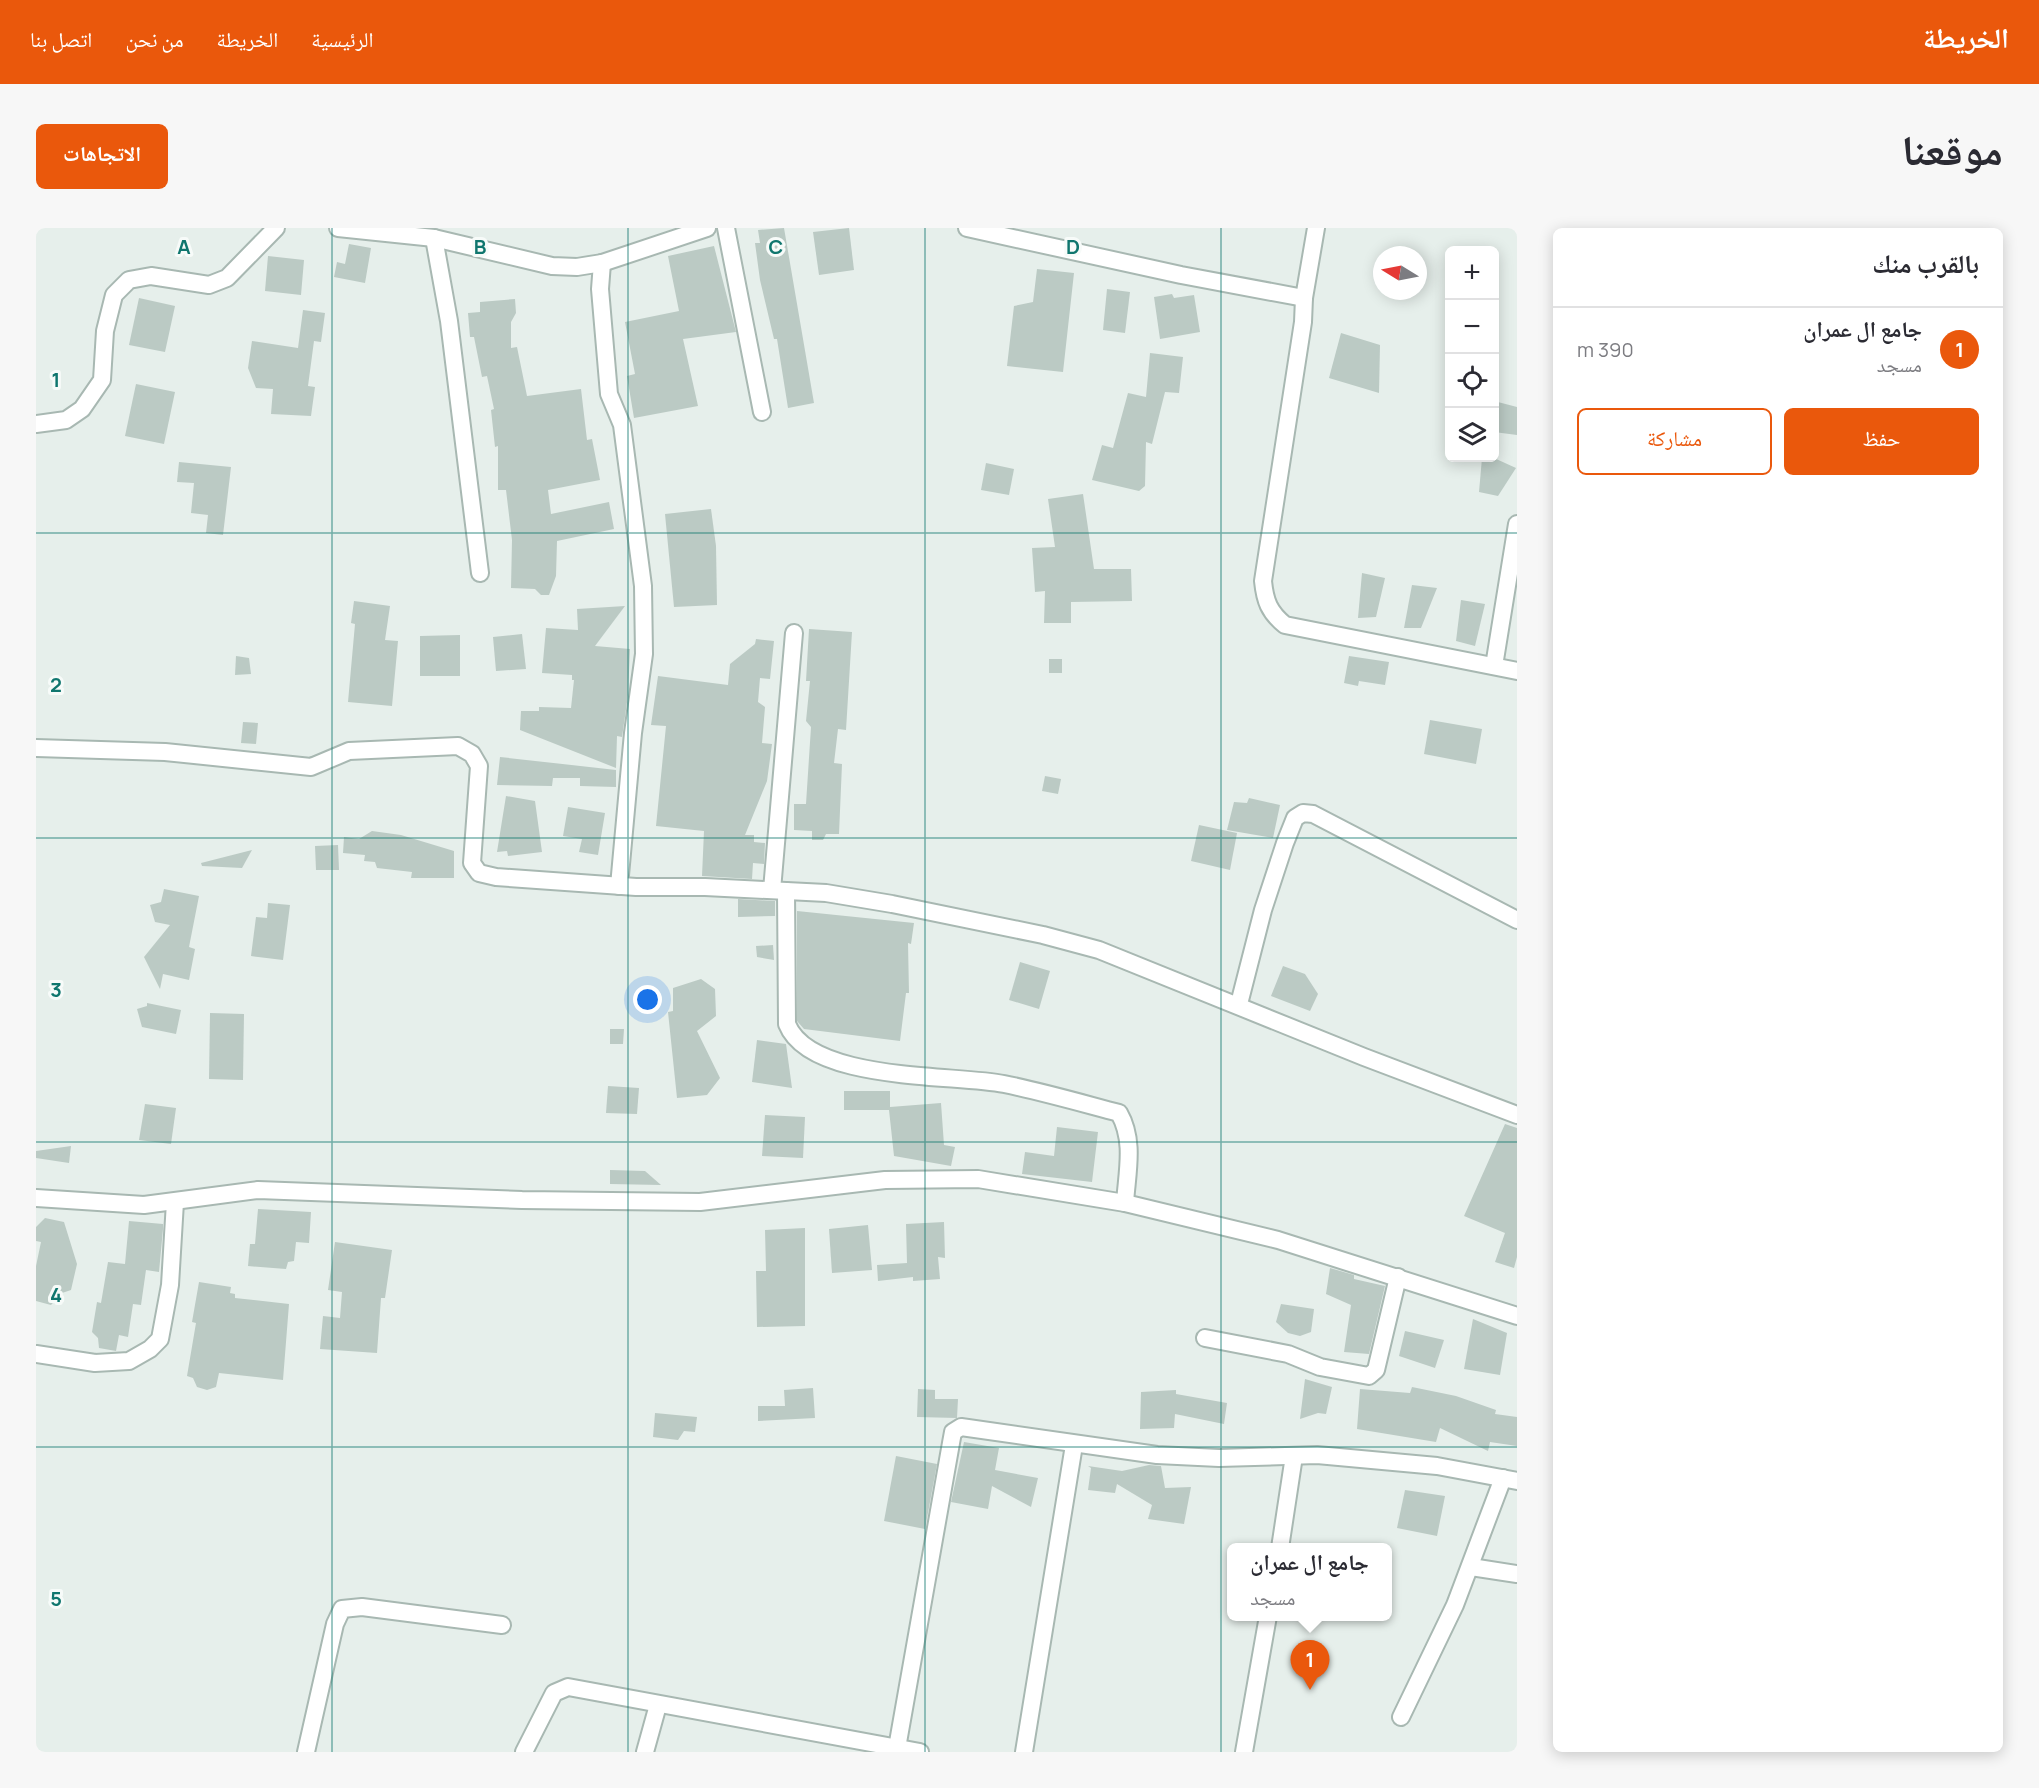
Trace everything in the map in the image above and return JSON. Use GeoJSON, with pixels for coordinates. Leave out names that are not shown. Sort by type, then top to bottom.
{"type":"FeatureCollection","features":[{"type":"Feature","properties":{"kind":"street"},"geometry":{"type":"LineString","coordinates":[[36,424],[66,420],[82,409],[102,380],[105,331],[114,295],[129,280],[151,276],[208,285],[227,278],[276,228]]}},
{"type":"Feature","properties":{"kind":"street"},"geometry":{"type":"LineString","coordinates":[[338,228],[434,238],[552,266],[602,263],[707,228]]}},
{"type":"Feature","properties":{"kind":"street"},"geometry":{"type":"LineString","coordinates":[[726,228],[762,412]]}},
{"type":"Feature","properties":{"kind":"street"},"geometry":{"type":"LineString","coordinates":[[967,228],[1181,275],[1304,298]]}},
{"type":"Feature","properties":{"kind":"street"},"geometry":{"type":"LineString","coordinates":[[1317,228],[1304,298],[1303,322],[1263,580],[1264,597],[1271,614],[1285,625],[1517,671]]}},
{"type":"Feature","properties":{"kind":"street"},"geometry":{"type":"LineString","coordinates":[[434,238],[449,321],[480,573]]}},
{"type":"Feature","properties":{"kind":"street"},"geometry":{"type":"LineString","coordinates":[[602,263],[600,289],[609,394],[622,425],[643,586],[644,654],[633,732],[619,886]]}},
{"type":"Feature","properties":{"kind":"street"},"geometry":{"type":"LineString","coordinates":[[1494,666],[1517,524]]}},
{"type":"Feature","properties":{"kind":"street"},"geometry":{"type":"LineString","coordinates":[[794,633],[779,890],[788,1024],[792,1035],[826,1056],[868,1070],[1003,1084],[1119,1113],[1130,1141],[1125,1203]]}},
{"type":"Feature","properties":{"kind":"street"},"geometry":{"type":"LineString","coordinates":[[36,748],[165,752],[311,767],[349,751],[458,746],[472,754],[479,766],[472,863],[479,873],[496,878],[619,886],[826,893],[892,904],[1043,936],[1099,950],[1239,1004],[1364,1057],[1466,1093],[1517,1115]]}},
{"type":"Feature","properties":{"kind":"street"},"geometry":{"type":"LineString","coordinates":[[1239,1004],[1263,910],[1285,843],[1295,818],[1303,813],[1313,814],[1517,920]]}},
{"type":"Feature","properties":{"kind":"street"},"geometry":{"type":"LineString","coordinates":[[36,1198],[118,1205],[175,1202],[258,1190],[522,1200],[700,1202],[885,1180],[978,1179],[1125,1203],[1289,1243],[1517,1316]]}},
{"type":"Feature","properties":{"kind":"street"},"geometry":{"type":"LineString","coordinates":[[36,1354],[96,1363],[129,1360],[150,1349],[160,1339],[170,1285],[175,1202]]}},
{"type":"Feature","properties":{"kind":"street"},"geometry":{"type":"LineString","coordinates":[[1205,1338],[1277,1352],[1320,1367],[1369,1376],[1376,1370],[1398,1277]]}},
{"type":"Feature","properties":{"kind":"street"},"geometry":{"type":"LineString","coordinates":[[897,1748],[953,1432],[961,1427],[1074,1445],[1157,1455],[1219,1458],[1317,1455],[1437,1466],[1510,1480],[1455,1605],[1401,1717]]}},
{"type":"Feature","properties":{"kind":"street"},"geometry":{"type":"LineString","coordinates":[[1024,1752],[1074,1445]]}},
{"type":"Feature","properties":{"kind":"street"},"geometry":{"type":"LineString","coordinates":[[1281,1543],[1294,1456]]}},
{"type":"Feature","properties":{"kind":"street"},"geometry":{"type":"LineString","coordinates":[[1471,1567],[1517,1574]]}},
{"type":"Feature","properties":{"kind":"street"},"geometry":{"type":"LineString","coordinates":[[306,1752],[334,1624],[342,1609],[362,1607],[502,1625]]}},
{"type":"Feature","properties":{"kind":"street"},"geometry":{"type":"LineString","coordinates":[[1244,1752],[1267,1621]]}},
{"type":"Feature","properties":{"kind":"street"},"geometry":{"type":"LineString","coordinates":[[524,1752],[554,1693],[568,1687],[592,1689],[842,1745],[897,1748],[920,1752]]}},
{"type":"Feature","properties":{"kind":"street"},"geometry":{"type":"LineString","coordinates":[[645,1752],[658,1705]]}},
{"type":"Feature","properties":{"kind":"building"},"geometry":{"type":"Polygon","coordinates":[[[784,228],[814,403],[788,408],[777,339],[774,339],[760,280],[755,243],[760,243],[758,230],[784,228]]]}},
{"type":"Feature","properties":{"kind":"building"},"geometry":{"type":"Polygon","coordinates":[[[849,228],[854,270],[819,275],[813,232],[849,228]]]}},
{"type":"Feature","properties":{"kind":"building"},"geometry":{"type":"Polygon","coordinates":[[[349,244],[371,248],[365,283],[334,277],[337,262],[345,264],[349,244]]]}},
{"type":"Feature","properties":{"kind":"building"},"geometry":{"type":"Polygon","coordinates":[[[714,246],[736,332],[683,339],[698,406],[634,418],[627,376],[635,374],[625,322],[679,311],[668,256],[714,246]]]}},
{"type":"Feature","properties":{"kind":"building"},"geometry":{"type":"Polygon","coordinates":[[[268,256],[304,260],[301,295],[265,291],[268,256]]]}},
{"type":"Feature","properties":{"kind":"building"},"geometry":{"type":"Polygon","coordinates":[[[1037,269],[1074,273],[1063,372],[1007,366],[1014,306],[1033,302],[1037,269]]]}},
{"type":"Feature","properties":{"kind":"building"},"geometry":{"type":"Polygon","coordinates":[[[1107,289],[1130,292],[1125,333],[1103,330],[1107,289]]]}},
{"type":"Feature","properties":{"kind":"building"},"geometry":{"type":"Polygon","coordinates":[[[1172,294],[1174,298],[1194,295],[1200,332],[1160,339],[1154,297],[1172,294]]]}},
{"type":"Feature","properties":{"kind":"building"},"geometry":{"type":"Polygon","coordinates":[[[139,298],[175,306],[165,352],[129,345],[139,298]]]}},
{"type":"Feature","properties":{"kind":"building"},"geometry":{"type":"Polygon","coordinates":[[[515,299],[516,313],[511,322],[511,348],[517,347],[527,396],[581,389],[587,440],[592,439],[600,480],[548,490],[551,514],[609,502],[614,529],[557,541],[556,576],[549,595],[541,595],[535,589],[511,588],[512,540],[506,490],[498,490],[498,446],[495,447],[491,410],[494,409],[487,376],[482,377],[474,337],[470,337],[468,313],[480,312],[480,302],[515,299]]]}},
{"type":"Feature","properties":{"kind":"building"},"geometry":{"type":"Polygon","coordinates":[[[303,310],[325,313],[321,342],[314,341],[308,386],[315,387],[311,416],[271,414],[273,389],[256,388],[248,368],[252,341],[298,348],[303,310]]]}},
{"type":"Feature","properties":{"kind":"building"},"geometry":{"type":"Polygon","coordinates":[[[1341,333],[1380,345],[1379,393],[1329,378],[1341,333]]]}},
{"type":"Feature","properties":{"kind":"building"},"geometry":{"type":"Polygon","coordinates":[[[1150,353],[1183,357],[1179,393],[1165,392],[1152,444],[1146,442],[1145,486],[1139,491],[1092,480],[1102,445],[1113,448],[1128,393],[1146,397],[1150,353]]]}},
{"type":"Feature","properties":{"kind":"building"},"geometry":{"type":"Polygon","coordinates":[[[136,384],[175,392],[164,444],[125,436],[136,384]]]}},
{"type":"Feature","properties":{"kind":"building"},"geometry":{"type":"Polygon","coordinates":[[[1499,402],[1517,407],[1517,435],[1499,433],[1499,402]]]}},
{"type":"Feature","properties":{"kind":"building"},"geometry":{"type":"Polygon","coordinates":[[[1499,460],[1516,468],[1498,496],[1479,492],[1482,462],[1499,460]]]}},
{"type":"Feature","properties":{"kind":"building"},"geometry":{"type":"Polygon","coordinates":[[[179,462],[231,467],[223,535],[206,533],[208,515],[191,513],[194,483],[177,482],[179,462]]]}},
{"type":"Feature","properties":{"kind":"building"},"geometry":{"type":"Polygon","coordinates":[[[986,463],[1014,469],[1009,495],[981,490],[986,463]]]}},
{"type":"Feature","properties":{"kind":"building"},"geometry":{"type":"Polygon","coordinates":[[[1083,494],[1094,569],[1131,569],[1132,601],[1071,602],[1071,623],[1044,623],[1045,591],[1035,592],[1032,548],[1055,547],[1048,499],[1083,494]]]}},
{"type":"Feature","properties":{"kind":"building"},"geometry":{"type":"Polygon","coordinates":[[[711,509],[716,546],[717,605],[674,607],[665,514],[711,509]]]}},
{"type":"Feature","properties":{"kind":"building"},"geometry":{"type":"Polygon","coordinates":[[[1362,573],[1385,578],[1376,617],[1358,618],[1362,573]]]}},
{"type":"Feature","properties":{"kind":"building"},"geometry":{"type":"Polygon","coordinates":[[[1412,585],[1437,588],[1421,628],[1404,628],[1412,585]]]}},
{"type":"Feature","properties":{"kind":"building"},"geometry":{"type":"Polygon","coordinates":[[[1461,600],[1485,604],[1475,646],[1456,641],[1461,600]]]}},
{"type":"Feature","properties":{"kind":"building"},"geometry":{"type":"Polygon","coordinates":[[[354,601],[390,606],[385,640],[398,641],[392,706],[348,702],[355,624],[351,623],[354,601]]]}},
{"type":"Feature","properties":{"kind":"building"},"geometry":{"type":"Polygon","coordinates":[[[625,606],[595,646],[630,649],[628,695],[622,737],[617,736],[616,768],[520,730],[521,711],[539,711],[539,707],[571,708],[574,680],[572,680],[572,675],[542,673],[546,628],[578,630],[577,609],[625,606]]]}},
{"type":"Feature","properties":{"kind":"building"},"geometry":{"type":"Polygon","coordinates":[[[809,629],[852,632],[846,730],[838,729],[834,763],[842,764],[839,834],[826,834],[823,840],[812,840],[812,831],[794,830],[794,804],[806,804],[811,727],[806,721],[810,681],[806,681],[809,629]]]}},
{"type":"Feature","properties":{"kind":"building"},"geometry":{"type":"Polygon","coordinates":[[[522,634],[526,669],[496,671],[493,637],[522,634]]]}},
{"type":"Feature","properties":{"kind":"building"},"geometry":{"type":"Polygon","coordinates":[[[460,635],[460,676],[420,676],[420,636],[460,635]]]}},
{"type":"Feature","properties":{"kind":"building"},"geometry":{"type":"Polygon","coordinates":[[[756,639],[774,641],[770,679],[760,678],[758,702],[765,707],[762,743],[772,744],[767,781],[745,835],[754,835],[754,842],[765,843],[764,864],[753,863],[752,879],[702,876],[704,831],[656,826],[666,726],[651,725],[658,676],[728,685],[730,664],[755,644],[756,639]]]}},
{"type":"Feature","properties":{"kind":"building"},"geometry":{"type":"Polygon","coordinates":[[[236,656],[249,658],[251,674],[235,675],[236,656]]]}},
{"type":"Feature","properties":{"kind":"building"},"geometry":{"type":"Polygon","coordinates":[[[1349,656],[1389,662],[1385,685],[1359,681],[1358,686],[1344,683],[1349,656]]]}},
{"type":"Feature","properties":{"kind":"building"},"geometry":{"type":"Polygon","coordinates":[[[1049,659],[1062,659],[1062,673],[1049,673],[1049,659]]]}},
{"type":"Feature","properties":{"kind":"building"},"geometry":{"type":"Polygon","coordinates":[[[1430,720],[1482,729],[1476,764],[1424,754],[1430,720]]]}},
{"type":"Feature","properties":{"kind":"building"},"geometry":{"type":"Polygon","coordinates":[[[243,722],[258,723],[256,744],[241,743],[243,722]]]}},
{"type":"Feature","properties":{"kind":"building"},"geometry":{"type":"Polygon","coordinates":[[[500,757],[616,770],[616,787],[580,786],[580,778],[553,778],[552,786],[497,785],[500,757]]]}},
{"type":"Feature","properties":{"kind":"building"},"geometry":{"type":"Polygon","coordinates":[[[1045,776],[1061,779],[1058,794],[1042,791],[1045,776]]]}},
{"type":"Feature","properties":{"kind":"building"},"geometry":{"type":"Polygon","coordinates":[[[506,796],[535,801],[542,852],[508,856],[507,851],[497,852],[506,796]]]}},
{"type":"Feature","properties":{"kind":"building"},"geometry":{"type":"Polygon","coordinates":[[[1249,798],[1280,805],[1273,838],[1227,830],[1234,802],[1247,803],[1249,798]]]}},
{"type":"Feature","properties":{"kind":"building"},"geometry":{"type":"Polygon","coordinates":[[[568,807],[605,813],[598,855],[579,852],[582,839],[563,836],[568,807]]]}},
{"type":"Feature","properties":{"kind":"building"},"geometry":{"type":"Polygon","coordinates":[[[1199,825],[1237,833],[1230,870],[1191,861],[1199,825]]]}},
{"type":"Feature","properties":{"kind":"building"},"geometry":{"type":"Polygon","coordinates":[[[372,831],[401,835],[454,851],[454,878],[411,878],[412,872],[377,868],[375,862],[364,861],[365,855],[343,853],[344,837],[359,839],[372,831]]]}},
{"type":"Feature","properties":{"kind":"building"},"geometry":{"type":"Polygon","coordinates":[[[338,845],[339,870],[316,870],[315,846],[338,845]]]}},
{"type":"Feature","properties":{"kind":"building"},"geometry":{"type":"Polygon","coordinates":[[[252,850],[242,868],[202,866],[201,863],[252,850]]]}},
{"type":"Feature","properties":{"kind":"building"},"geometry":{"type":"Polygon","coordinates":[[[164,889],[199,896],[189,947],[195,949],[189,980],[163,974],[160,989],[144,957],[170,925],[155,922],[150,905],[161,902],[164,889]]]}},
{"type":"Feature","properties":{"kind":"building"},"geometry":{"type":"Polygon","coordinates":[[[738,899],[775,901],[775,916],[738,917],[738,899]]]}},
{"type":"Feature","properties":{"kind":"building"},"geometry":{"type":"Polygon","coordinates":[[[268,903],[290,905],[283,960],[251,956],[256,917],[267,918],[268,903]]]}},
{"type":"Feature","properties":{"kind":"building"},"geometry":{"type":"Polygon","coordinates":[[[797,911],[914,923],[911,944],[908,943],[909,993],[906,993],[900,1041],[804,1029],[797,1021],[797,911]]]}},
{"type":"Feature","properties":{"kind":"building"},"geometry":{"type":"Polygon","coordinates":[[[773,945],[774,960],[757,957],[756,946],[773,945]]]}},
{"type":"Feature","properties":{"kind":"building"},"geometry":{"type":"Polygon","coordinates":[[[1020,962],[1050,971],[1039,1009],[1009,1000],[1020,962]]]}},
{"type":"Feature","properties":{"kind":"building"},"geometry":{"type":"Polygon","coordinates":[[[1283,966],[1305,974],[1318,994],[1310,1011],[1271,996],[1283,966]]]}},
{"type":"Feature","properties":{"kind":"building"},"geometry":{"type":"Polygon","coordinates":[[[701,979],[715,989],[716,1016],[697,1031],[720,1078],[707,1095],[677,1098],[668,1012],[673,1011],[673,988],[701,979]]]}},
{"type":"Feature","properties":{"kind":"building"},"geometry":{"type":"Polygon","coordinates":[[[147,1003],[181,1010],[176,1034],[142,1027],[137,1009],[147,1006],[147,1003]]]}},
{"type":"Feature","properties":{"kind":"building"},"geometry":{"type":"Polygon","coordinates":[[[210,1013],[244,1014],[243,1080],[209,1079],[210,1013]]]}},
{"type":"Feature","properties":{"kind":"building"},"geometry":{"type":"Polygon","coordinates":[[[610,1029],[624,1029],[623,1044],[610,1044],[610,1029]]]}},
{"type":"Feature","properties":{"kind":"building"},"geometry":{"type":"Polygon","coordinates":[[[757,1040],[786,1044],[792,1088],[752,1082],[757,1040]]]}},
{"type":"Feature","properties":{"kind":"building"},"geometry":{"type":"Polygon","coordinates":[[[608,1086],[639,1088],[637,1114],[606,1113],[608,1086]]]}},
{"type":"Feature","properties":{"kind":"building"},"geometry":{"type":"Polygon","coordinates":[[[844,1091],[890,1091],[890,1107],[941,1103],[944,1145],[955,1147],[951,1166],[894,1156],[889,1110],[844,1110],[844,1091]]]}},
{"type":"Feature","properties":{"kind":"building"},"geometry":{"type":"Polygon","coordinates":[[[145,1104],[176,1108],[171,1144],[139,1140],[145,1104]]]}},
{"type":"Feature","properties":{"kind":"building"},"geometry":{"type":"Polygon","coordinates":[[[765,1115],[805,1117],[803,1158],[762,1156],[765,1115]]]}},
{"type":"Feature","properties":{"kind":"building"},"geometry":{"type":"Polygon","coordinates":[[[1505,1124],[1517,1128],[1517,1257],[1514,1268],[1495,1262],[1505,1233],[1464,1216],[1505,1124]]]}},
{"type":"Feature","properties":{"kind":"building"},"geometry":{"type":"Polygon","coordinates":[[[1057,1127],[1098,1132],[1092,1182],[1022,1174],[1025,1152],[1054,1156],[1057,1127]]]}},
{"type":"Feature","properties":{"kind":"building"},"geometry":{"type":"Polygon","coordinates":[[[71,1146],[69,1163],[36,1158],[36,1151],[71,1146]]]}},
{"type":"Feature","properties":{"kind":"building"},"geometry":{"type":"Polygon","coordinates":[[[610,1170],[645,1171],[661,1185],[610,1184],[610,1170]]]}},
{"type":"Feature","properties":{"kind":"building"},"geometry":{"type":"Polygon","coordinates":[[[258,1209],[311,1212],[309,1243],[296,1242],[294,1261],[288,1262],[286,1269],[248,1266],[250,1244],[255,1244],[258,1209]]]}},
{"type":"Feature","properties":{"kind":"building"},"geometry":{"type":"Polygon","coordinates":[[[45,1218],[64,1222],[77,1264],[71,1290],[62,1293],[51,1305],[36,1301],[36,1266],[41,1242],[36,1241],[36,1227],[45,1218]]]}},
{"type":"Feature","properties":{"kind":"building"},"geometry":{"type":"Polygon","coordinates":[[[129,1221],[163,1224],[159,1272],[146,1270],[141,1305],[133,1304],[128,1337],[119,1335],[116,1351],[99,1348],[98,1338],[92,1332],[97,1302],[101,1303],[108,1262],[125,1264],[129,1221]]]}},
{"type":"Feature","properties":{"kind":"building"},"geometry":{"type":"Polygon","coordinates":[[[944,1222],[945,1258],[938,1257],[940,1279],[913,1281],[913,1277],[878,1281],[877,1265],[907,1263],[906,1224],[944,1222]]]}},
{"type":"Feature","properties":{"kind":"building"},"geometry":{"type":"Polygon","coordinates":[[[868,1225],[872,1270],[832,1273],[829,1229],[868,1225]]]}},
{"type":"Feature","properties":{"kind":"building"},"geometry":{"type":"Polygon","coordinates":[[[805,1228],[805,1326],[757,1327],[756,1271],[766,1271],[765,1230],[805,1228]]]}},
{"type":"Feature","properties":{"kind":"building"},"geometry":{"type":"Polygon","coordinates":[[[335,1242],[392,1250],[385,1298],[381,1298],[377,1353],[320,1349],[323,1316],[340,1318],[342,1292],[328,1290],[335,1242]]]}},
{"type":"Feature","properties":{"kind":"building"},"geometry":{"type":"Polygon","coordinates":[[[1330,1268],[1354,1275],[1354,1279],[1385,1286],[1369,1354],[1344,1352],[1351,1305],[1326,1294],[1330,1268]]]}},
{"type":"Feature","properties":{"kind":"building"},"geometry":{"type":"Polygon","coordinates":[[[199,1282],[231,1287],[230,1293],[235,1294],[235,1298],[289,1304],[283,1380],[219,1373],[216,1387],[207,1390],[197,1387],[193,1378],[187,1376],[196,1323],[192,1322],[199,1282]]]}},
{"type":"Feature","properties":{"kind":"building"},"geometry":{"type":"Polygon","coordinates":[[[1281,1304],[1314,1309],[1311,1332],[1300,1336],[1288,1333],[1276,1322],[1281,1304]]]}},
{"type":"Feature","properties":{"kind":"building"},"geometry":{"type":"Polygon","coordinates":[[[1473,1319],[1507,1333],[1500,1375],[1464,1369],[1473,1319]]]}},
{"type":"Feature","properties":{"kind":"building"},"geometry":{"type":"Polygon","coordinates":[[[1405,1331],[1444,1340],[1435,1368],[1399,1356],[1405,1331]]]}},
{"type":"Feature","properties":{"kind":"building"},"geometry":{"type":"Polygon","coordinates":[[[1305,1379],[1332,1387],[1326,1414],[1318,1413],[1300,1419],[1305,1379]]]}},
{"type":"Feature","properties":{"kind":"building"},"geometry":{"type":"Polygon","coordinates":[[[1412,1387],[1456,1396],[1496,1410],[1495,1414],[1517,1417],[1517,1446],[1490,1442],[1488,1451],[1440,1428],[1436,1442],[1357,1429],[1360,1389],[1410,1393],[1412,1387]]]}},
{"type":"Feature","properties":{"kind":"building"},"geometry":{"type":"Polygon","coordinates":[[[813,1388],[815,1418],[758,1421],[758,1406],[785,1406],[784,1390],[813,1388]]]}},
{"type":"Feature","properties":{"kind":"building"},"geometry":{"type":"Polygon","coordinates":[[[918,1389],[935,1390],[935,1399],[958,1399],[957,1418],[917,1417],[918,1389]]]}},
{"type":"Feature","properties":{"kind":"building"},"geometry":{"type":"Polygon","coordinates":[[[1176,1390],[1176,1394],[1227,1403],[1224,1424],[1175,1414],[1174,1428],[1140,1429],[1141,1392],[1176,1390]]]}},
{"type":"Feature","properties":{"kind":"building"},"geometry":{"type":"Polygon","coordinates":[[[655,1413],[697,1417],[695,1432],[684,1431],[678,1440],[653,1437],[655,1413]]]}},
{"type":"Feature","properties":{"kind":"building"},"geometry":{"type":"Polygon","coordinates":[[[964,1442],[999,1448],[995,1470],[1038,1478],[1031,1507],[992,1486],[988,1509],[951,1502],[964,1442]]]}},
{"type":"Feature","properties":{"kind":"building"},"geometry":{"type":"Polygon","coordinates":[[[896,1456],[937,1464],[925,1529],[884,1521],[896,1456]]]}},
{"type":"Feature","properties":{"kind":"building"},"geometry":{"type":"Polygon","coordinates":[[[1149,1465],[1161,1466],[1165,1488],[1191,1487],[1184,1524],[1148,1519],[1152,1505],[1117,1484],[1115,1493],[1088,1490],[1091,1468],[1088,1466],[1122,1471],[1149,1465]]]}},
{"type":"Feature","properties":{"kind":"building"},"geometry":{"type":"Polygon","coordinates":[[[1405,1490],[1445,1496],[1437,1536],[1397,1528],[1405,1490]]]}},
{"type":"Feature","properties":{"kind":"place","name":"جامع ال عمران"},"geometry":{"type":"Point","coordinates":[1310,1690]}}]}
